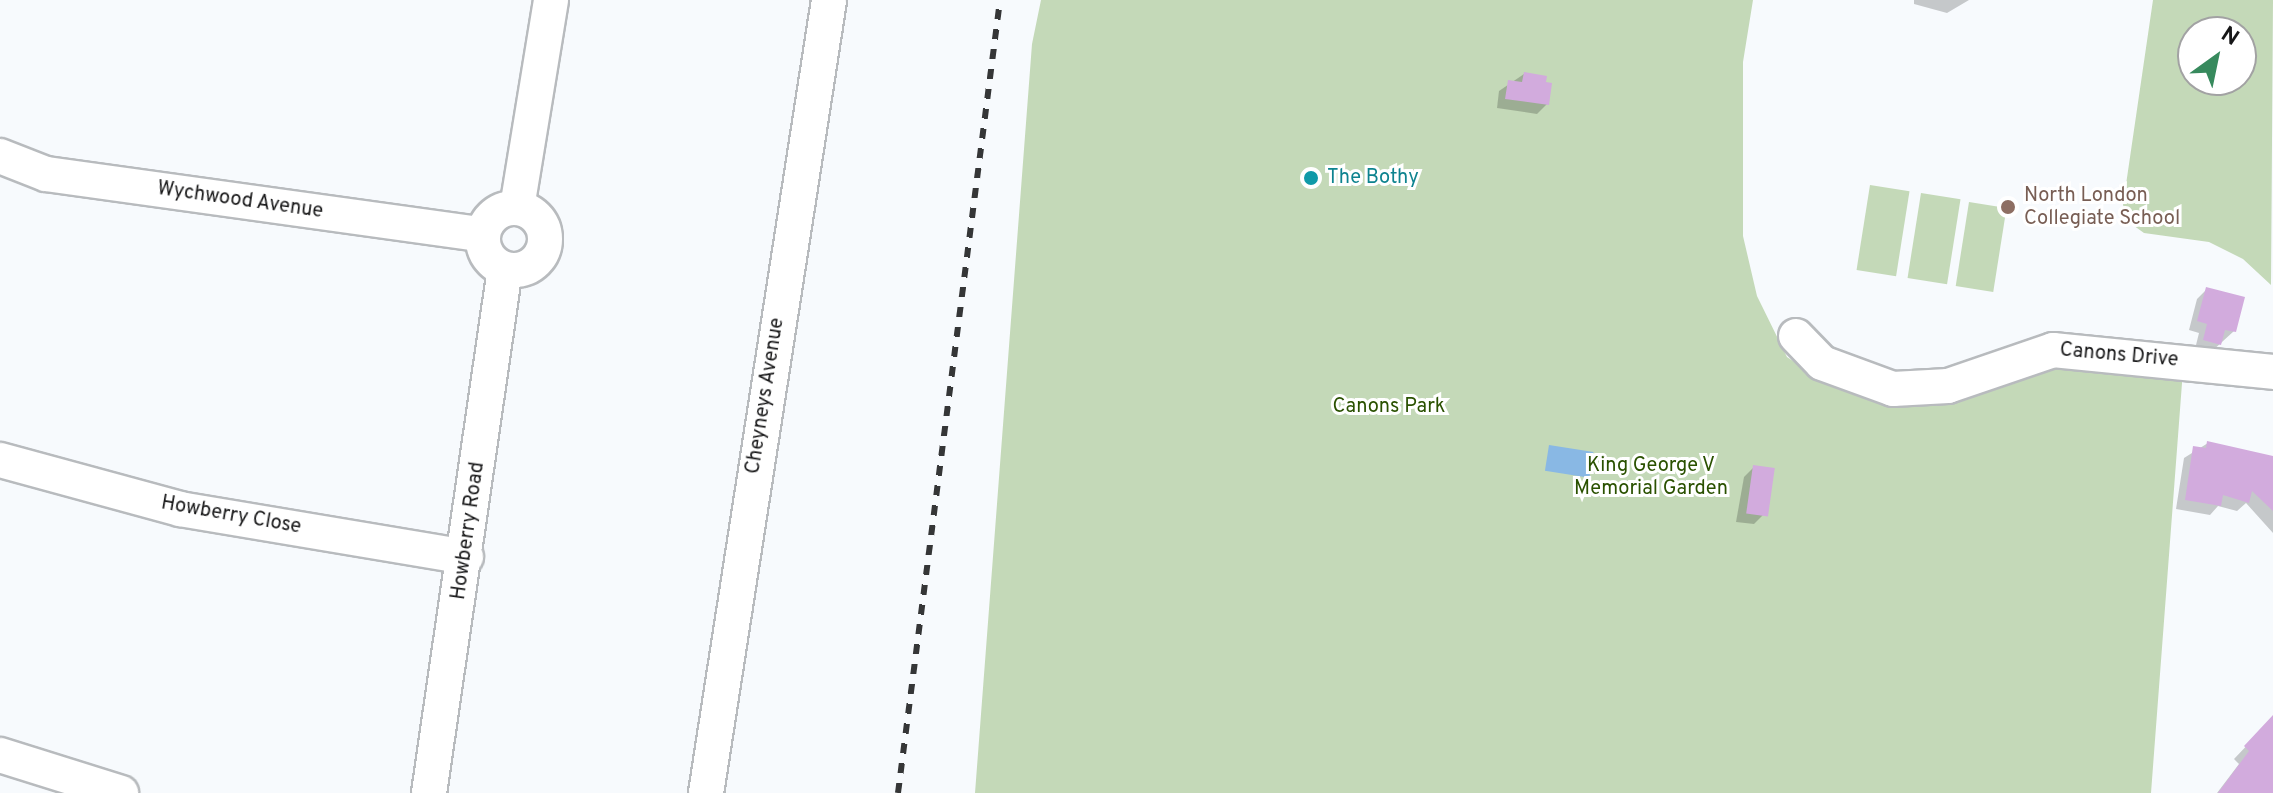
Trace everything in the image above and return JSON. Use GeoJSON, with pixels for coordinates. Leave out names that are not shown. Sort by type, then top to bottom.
{"type":"FeatureCollection","features":[{"type":"Feature","properties":{"kind":"street"},"geometry":{"type":"LineString","coordinates":[[517,208],[551,0]]}},
{"type":"Feature","properties":{"kind":"street","name":"Cheyneys Avenue"},"geometry":{"type":"LineString","coordinates":[[706,793],[829,0]]}},
{"type":"Feature","properties":{"kind":"street","name":"Wychwood Avenue"},"geometry":{"type":"LineString","coordinates":[[0,156],[46,174],[483,235]]}},
{"type":"Feature","properties":{"kind":"street"},"geometry":{"type":"LineString","coordinates":[[517,208],[542,225],[545,245],[526,268],[505,269],[486,252],[483,235],[491,218],[517,208]]}},
{"type":"Feature","properties":{"kind":"street","name":"Howberry Road"},"geometry":{"type":"LineString","coordinates":[[429,793],[466,557],[505,269]]}},
{"type":"Feature","properties":{"kind":"street","name":"Canons Drive"},"geometry":{"type":"LineString","coordinates":[[1796,336],[1822,363],[1893,389],[1948,386],[2053,350],[2273,372]]}},
{"type":"Feature","properties":{"kind":"street","name":"Howberry Close"},"geometry":{"type":"LineString","coordinates":[[0,460],[180,509],[466,557]]}},
{"type":"Feature","properties":{"kind":"street"},"geometry":{"type":"LineString","coordinates":[[0,755],[121,793]]}},
{"type":"Feature","properties":{"kind":"green space","name":"Canons Park"},"geometry":{"type":"Polygon","coordinates":[[[1041,0],[1753,0],[1743,62],[1743,236],[1757,296],[1787,357],[1820,379],[2035,362],[2183,370],[2151,793],[975,793],[1032,44],[1041,0]]]}},
{"type":"Feature","properties":{"kind":"green space"},"geometry":{"type":"Polygon","coordinates":[[[2153,0],[2273,0],[2271,285],[2243,259],[2209,242],[2144,233],[2130,223],[2123,205],[2153,0]]]}},
{"type":"Feature","properties":{"kind":"green space"},"geometry":{"type":"Polygon","coordinates":[[[1870,185],[1910,191],[1896,276],[1857,270],[1870,185]]]}},
{"type":"Feature","properties":{"kind":"green space"},"geometry":{"type":"Polygon","coordinates":[[[1921,193],[1961,199],[1947,284],[1908,278],[1921,193]]]}},
{"type":"Feature","properties":{"kind":"green space"},"geometry":{"type":"Polygon","coordinates":[[[1969,202],[2007,208],[1993,292],[1956,286],[1969,202]]]}},
{"type":"Feature","properties":{"kind":"water"},"geometry":{"type":"Polygon","coordinates":[[[1549,445],[1593,452],[1589,478],[1545,471],[1549,445]]]}},
{"type":"Feature","properties":{"kind":"building"},"geometry":{"type":"Polygon","coordinates":[[[1524,72],[1547,76],[1546,82],[1552,83],[1549,105],[1505,99],[1508,80],[1522,82],[1524,72]]]}},
{"type":"Feature","properties":{"kind":"building"},"geometry":{"type":"Polygon","coordinates":[[[2206,287],[2245,297],[2236,332],[2225,330],[2221,345],[2203,340],[2207,324],[2197,321],[2206,287]]]}},
{"type":"Feature","properties":{"kind":"building"},"geometry":{"type":"Polygon","coordinates":[[[2207,441],[2273,456],[2273,511],[2252,491],[2249,503],[2223,495],[2221,506],[2185,500],[2193,446],[2206,448],[2207,441]]]}},
{"type":"Feature","properties":{"kind":"building"},"geometry":{"type":"Polygon","coordinates":[[[1753,465],[1775,468],[1768,517],[1746,514],[1753,465]]]}},
{"type":"Feature","properties":{"kind":"building"},"geometry":{"type":"Polygon","coordinates":[[[2273,715],[2273,793],[2218,793],[2249,751],[2244,746],[2273,715]]]}},
{"type":"Feature","properties":{"kind":"railway"},"geometry":{"type":"LineString","coordinates":[[898,793],[1000,0]]}},
{"type":"Feature","properties":{"kind":"place","name":"The Bothy"},"geometry":{"type":"Point","coordinates":[1311,178]}},
{"type":"Feature","properties":{"kind":"place","name":"North London Collegiate School"},"geometry":{"type":"Point","coordinates":[2008,207]}},
{"type":"Feature","properties":{"kind":"park label","name":"King George V Memorial Garden"},"geometry":{"type":"Point","coordinates":[1651,478]}}]}
